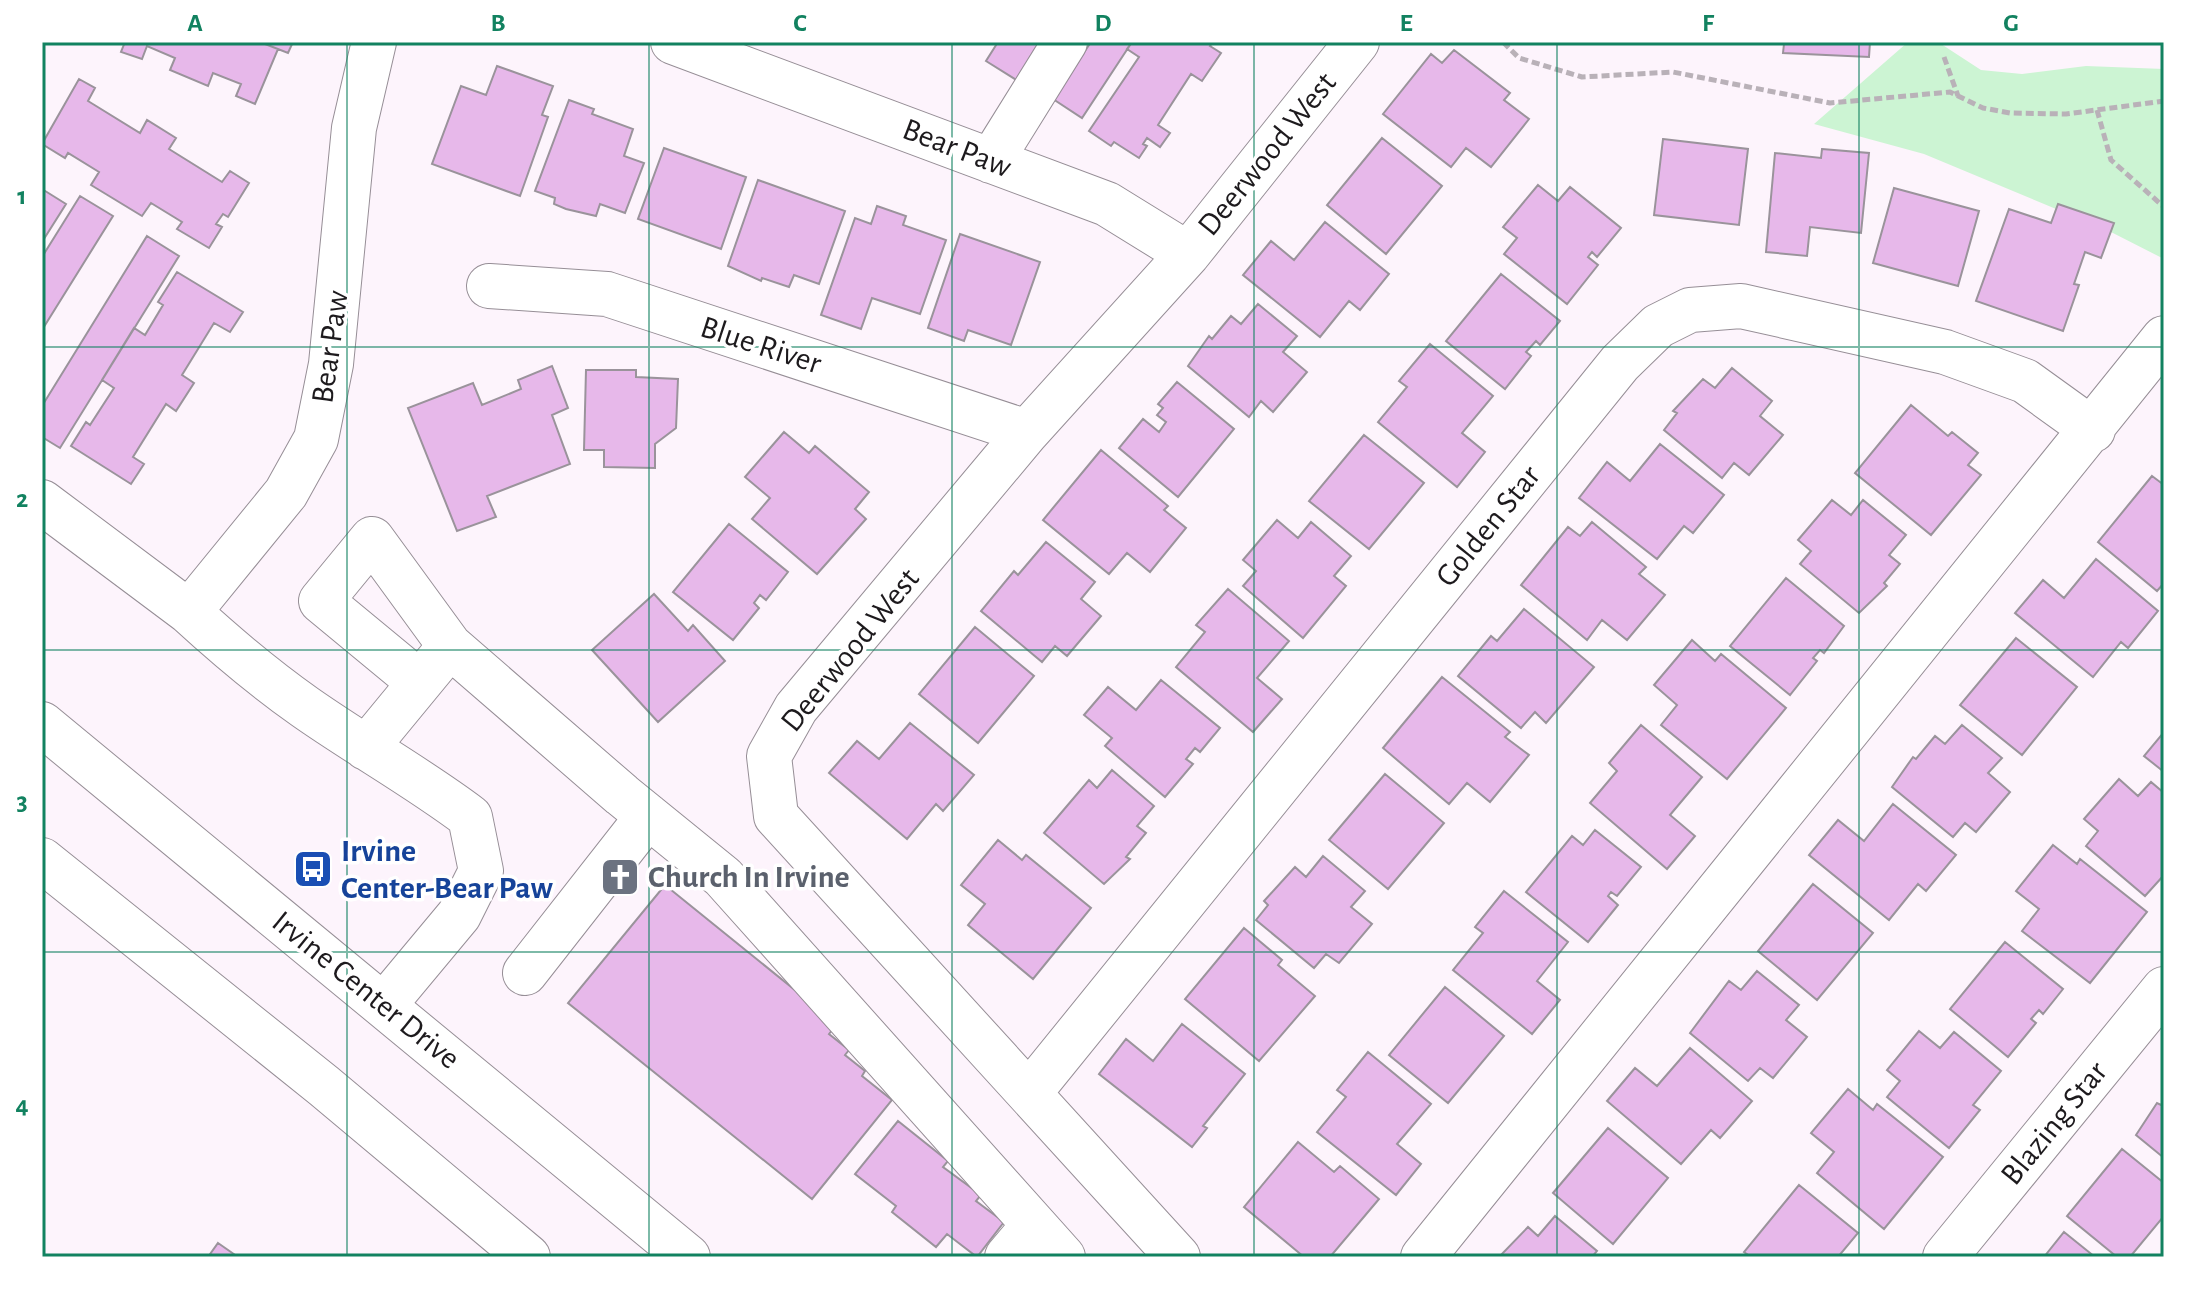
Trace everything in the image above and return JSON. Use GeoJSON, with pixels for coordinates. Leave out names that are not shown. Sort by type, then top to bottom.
{"type":"FeatureCollection","features":[{"type":"Feature","properties":{"kind":"street","name":"Bear Paw"},"geometry":{"type":"LineString","coordinates":[[189,612],[286,493],[316,439],[331,364],[354,128],[374,42]]}},
{"type":"Feature","properties":{"kind":"street"},"geometry":{"type":"LineString","coordinates":[[991,161],[1065,42]]}},
{"type":"Feature","properties":{"kind":"street","name":"Deerwood West"},"geometry":{"type":"LineString","coordinates":[[1178,1257],[776,816],[769,756],[796,708],[1027,432],[1188,254],[1357,42]]}},
{"type":"Feature","properties":{"kind":"street","name":"Bear Paw"},"geometry":{"type":"LineString","coordinates":[[700,47],[1107,204],[1188,254]]}},
{"type":"Feature","properties":{"kind":"street","name":"Blue River"},"geometry":{"type":"LineString","coordinates":[[489,286],[607,294],[1027,432]]}},
{"type":"Feature","properties":{"kind":"street","name":"Golden Star"},"geometry":{"type":"LineString","coordinates":[[1030,1092],[1620,363],[1658,326],[1690,310],[1741,306],[1945,352],[2025,381],[2093,430]]}},
{"type":"Feature","properties":{"kind":"street"},"geometry":{"type":"LineString","coordinates":[[1423,1257],[2093,430],[2164,338]]}},
{"type":"Feature","properties":{"kind":"street"},"geometry":{"type":"LineString","coordinates":[[42,502],[189,612],[255,669],[470,817],[481,871],[459,915],[384,1005]]}},
{"type":"Feature","properties":{"kind":"street"},"geometry":{"type":"LineString","coordinates":[[419,682],[321,601],[372,539],[450,646],[723,877],[1020,1241],[1063,1257]]}},
{"type":"Feature","properties":{"kind":"street"},"geometry":{"type":"LineString","coordinates":[[366,748],[450,646]]}},
{"type":"Feature","properties":{"kind":"street","name":"Irvine Center Drive"},"geometry":{"type":"LineString","coordinates":[[42,724],[688,1257]]}},
{"type":"Feature","properties":{"kind":"street"},"geometry":{"type":"LineString","coordinates":[[525,973],[648,816]]}},
{"type":"Feature","properties":{"kind":"street"},"geometry":{"type":"LineString","coordinates":[[42,860],[324,1086],[528,1257]]}},
{"type":"Feature","properties":{"kind":"street","name":"Blazing Star"},"geometry":{"type":"LineString","coordinates":[[1945,1257],[2164,989]]}},
{"type":"Feature","properties":{"kind":"path"},"geometry":{"type":"LineString","coordinates":[[1503,42],[1519,58],[1582,77],[1673,72],[1830,103],[1950,92],[1983,108],[2010,113],[2066,114],[2164,101]]}},
{"type":"Feature","properties":{"kind":"path"},"geometry":{"type":"LineString","coordinates":[[1944,57],[1958,96]]}},
{"type":"Feature","properties":{"kind":"path"},"geometry":{"type":"LineString","coordinates":[[2097,110],[2111,160],[2164,207]]}},
{"type":"Feature","properties":{"kind":"green space"},"geometry":{"type":"Polygon","coordinates":[[[1908,42],[1938,42],[1981,70],[2022,74],[2086,66],[2164,69],[2164,259],[2109,231],[1924,154],[1814,124],[1908,42]]]}},
{"type":"Feature","properties":{"kind":"building"},"geometry":{"type":"Polygon","coordinates":[[[125,42],[260,42],[278,49],[255,104],[236,96],[241,84],[213,73],[208,86],[170,70],[175,58],[147,46],[142,59],[121,52],[125,42]]]}},
{"type":"Feature","properties":{"kind":"building"},"geometry":{"type":"Polygon","coordinates":[[[260,42],[293,42],[288,53],[260,42]]]}},
{"type":"Feature","properties":{"kind":"building"},"geometry":{"type":"Polygon","coordinates":[[[998,42],[1043,42],[1018,81],[986,61],[998,42]]]}},
{"type":"Feature","properties":{"kind":"building"},"geometry":{"type":"Polygon","coordinates":[[[1091,42],[1132,42],[1082,118],[1053,99],[1091,42]]]}},
{"type":"Feature","properties":{"kind":"building"},"geometry":{"type":"Polygon","coordinates":[[[1132,42],[1213,42],[1210,46],[1221,53],[1202,81],[1191,74],[1158,125],[1170,133],[1160,147],[1147,138],[1143,144],[1147,146],[1139,158],[1114,142],[1111,146],[1089,131],[1139,57],[1127,49],[1132,42]]]}},
{"type":"Feature","properties":{"kind":"building"},"geometry":{"type":"Polygon","coordinates":[[[1870,42],[1869,57],[1783,53],[1784,44],[1756,43],[1870,42]]]}},
{"type":"Feature","properties":{"kind":"building"},"geometry":{"type":"Polygon","coordinates":[[[1454,50],[1510,93],[1504,100],[1529,119],[1491,167],[1466,148],[1451,167],[1383,114],[1431,54],[1442,63],[1454,50]]]}},
{"type":"Feature","properties":{"kind":"building"},"geometry":{"type":"Polygon","coordinates":[[[497,66],[553,86],[542,115],[548,117],[520,196],[432,164],[461,86],[486,95],[497,66]]]}},
{"type":"Feature","properties":{"kind":"building"},"geometry":{"type":"Polygon","coordinates":[[[79,79],[95,88],[88,101],[140,133],[147,120],[176,138],[169,149],[222,182],[230,171],[249,183],[228,217],[223,214],[216,224],[222,227],[209,248],[177,229],[182,222],[151,203],[142,216],[91,185],[99,172],[68,153],[65,158],[42,144],[79,79]]]}},
{"type":"Feature","properties":{"kind":"building"},"geometry":{"type":"Polygon","coordinates":[[[569,100],[594,109],[592,114],[633,129],[624,156],[644,163],[625,213],[600,204],[596,216],[566,209],[554,204],[555,198],[535,191],[569,100]]]}},
{"type":"Feature","properties":{"kind":"building"},"geometry":{"type":"Polygon","coordinates":[[[1382,138],[1442,186],[1386,254],[1327,205],[1382,138]]]}},
{"type":"Feature","properties":{"kind":"building"},"geometry":{"type":"Polygon","coordinates":[[[1663,139],[1748,149],[1739,225],[1654,215],[1663,139]]]}},
{"type":"Feature","properties":{"kind":"building"},"geometry":{"type":"Polygon","coordinates":[[[664,148],[746,177],[721,249],[638,219],[664,148]]]}},
{"type":"Feature","properties":{"kind":"building"},"geometry":{"type":"Polygon","coordinates":[[[1822,149],[1869,153],[1861,233],[1810,227],[1807,256],[1766,252],[1775,153],[1821,158],[1822,149]]]}},
{"type":"Feature","properties":{"kind":"building"},"geometry":{"type":"Polygon","coordinates":[[[758,180],[845,211],[819,284],[794,275],[789,287],[762,278],[761,281],[728,266],[758,180]]]}},
{"type":"Feature","properties":{"kind":"building"},"geometry":{"type":"Polygon","coordinates":[[[1538,185],[1558,201],[1570,187],[1621,228],[1597,257],[1592,252],[1588,257],[1598,265],[1567,304],[1504,254],[1517,238],[1503,227],[1538,185]]]}},
{"type":"Feature","properties":{"kind":"building"},"geometry":{"type":"Polygon","coordinates":[[[1894,188],[1979,211],[1958,286],[1873,263],[1894,188]]]}},
{"type":"Feature","properties":{"kind":"building"},"geometry":{"type":"Polygon","coordinates":[[[42,189],[66,204],[42,242],[42,189]]]}},
{"type":"Feature","properties":{"kind":"building"},"geometry":{"type":"Polygon","coordinates":[[[80,196],[113,216],[42,330],[42,257],[80,196]]]}},
{"type":"Feature","properties":{"kind":"building"},"geometry":{"type":"Polygon","coordinates":[[[2058,204],[2114,223],[2101,258],[2085,252],[2074,284],[2079,285],[2063,331],[1976,301],[2009,209],[2051,223],[2058,204]]]}},
{"type":"Feature","properties":{"kind":"building"},"geometry":{"type":"Polygon","coordinates":[[[877,206],[906,216],[903,225],[946,240],[920,314],[872,298],[861,329],[821,315],[855,218],[871,224],[877,206]]]}},
{"type":"Feature","properties":{"kind":"building"},"geometry":{"type":"Polygon","coordinates":[[[1325,222],[1389,274],[1360,310],[1349,301],[1320,337],[1243,275],[1271,241],[1294,260],[1325,222]]]}},
{"type":"Feature","properties":{"kind":"building"},"geometry":{"type":"Polygon","coordinates":[[[960,234],[1040,262],[1011,345],[968,330],[964,341],[928,328],[960,234]]]}},
{"type":"Feature","properties":{"kind":"building"},"geometry":{"type":"Polygon","coordinates":[[[147,236],[179,256],[60,448],[42,437],[42,406],[147,236]]]}},
{"type":"Feature","properties":{"kind":"building"},"geometry":{"type":"Polygon","coordinates":[[[177,272],[243,312],[230,332],[214,323],[182,375],[194,383],[176,411],[166,404],[133,457],[144,464],[131,484],[71,446],[86,422],[90,425],[114,388],[102,380],[134,328],[145,335],[163,305],[158,302],[177,272]]]}},
{"type":"Feature","properties":{"kind":"building"},"geometry":{"type":"Polygon","coordinates":[[[1501,274],[1560,321],[1540,345],[1536,341],[1526,352],[1531,356],[1505,389],[1446,341],[1501,274]]]}},
{"type":"Feature","properties":{"kind":"building"},"geometry":{"type":"Polygon","coordinates":[[[1258,304],[1297,336],[1283,352],[1307,372],[1273,412],[1261,401],[1249,417],[1188,366],[1209,336],[1212,339],[1231,316],[1241,324],[1258,304]]]}},
{"type":"Feature","properties":{"kind":"building"},"geometry":{"type":"Polygon","coordinates":[[[1430,344],[1493,396],[1462,433],[1485,452],[1457,487],[1378,422],[1407,387],[1399,381],[1430,344]]]}},
{"type":"Feature","properties":{"kind":"building"},"geometry":{"type":"Polygon","coordinates":[[[552,366],[568,408],[552,415],[570,464],[487,496],[496,517],[457,531],[408,408],[473,383],[482,405],[521,389],[518,380],[552,366]]]}},
{"type":"Feature","properties":{"kind":"building"},"geometry":{"type":"Polygon","coordinates":[[[1732,368],[1772,401],[1760,416],[1783,435],[1749,475],[1734,463],[1722,478],[1664,430],[1677,413],[1673,411],[1703,379],[1715,388],[1732,368]]]}},
{"type":"Feature","properties":{"kind":"building"},"geometry":{"type":"Polygon","coordinates":[[[586,370],[636,370],[636,377],[678,379],[676,428],[655,444],[655,468],[604,467],[604,450],[584,450],[586,370]]]}},
{"type":"Feature","properties":{"kind":"building"},"geometry":{"type":"Polygon","coordinates":[[[1177,382],[1234,429],[1178,497],[1119,448],[1143,419],[1159,432],[1166,422],[1157,415],[1163,408],[1158,404],[1177,382]]]}},
{"type":"Feature","properties":{"kind":"building"},"geometry":{"type":"Polygon","coordinates":[[[1911,405],[1948,436],[1952,432],[1978,453],[1968,465],[1981,475],[1931,535],[1855,473],[1911,405]]]}},
{"type":"Feature","properties":{"kind":"building"},"geometry":{"type":"Polygon","coordinates":[[[784,432],[809,453],[815,446],[869,492],[855,509],[866,519],[817,574],[752,519],[770,498],[745,477],[784,432]]]}},
{"type":"Feature","properties":{"kind":"building"},"geometry":{"type":"Polygon","coordinates":[[[1364,435],[1424,483],[1369,549],[1309,501],[1364,435]]]}},
{"type":"Feature","properties":{"kind":"building"},"geometry":{"type":"Polygon","coordinates":[[[1660,444],[1724,495],[1693,533],[1684,526],[1657,559],[1579,498],[1607,462],[1630,481],[1660,444]]]}},
{"type":"Feature","properties":{"kind":"building"},"geometry":{"type":"Polygon","coordinates":[[[1101,450],[1168,506],[1164,510],[1186,528],[1150,572],[1127,553],[1109,574],[1043,520],[1101,450]]]}},
{"type":"Feature","properties":{"kind":"building"},"geometry":{"type":"Polygon","coordinates":[[[2152,476],[2164,485],[2164,583],[2157,591],[2098,542],[2152,476]]]}},
{"type":"Feature","properties":{"kind":"building"},"geometry":{"type":"Polygon","coordinates":[[[1832,500],[1851,515],[1863,500],[1906,535],[1889,555],[1900,564],[1884,583],[1887,586],[1859,613],[1800,564],[1811,551],[1798,540],[1832,500]]]}},
{"type":"Feature","properties":{"kind":"building"},"geometry":{"type":"Polygon","coordinates":[[[1277,520],[1298,538],[1311,522],[1351,556],[1334,576],[1346,586],[1303,638],[1243,586],[1256,571],[1243,560],[1277,520]]]}},
{"type":"Feature","properties":{"kind":"building"},"geometry":{"type":"Polygon","coordinates":[[[1592,522],[1646,567],[1639,574],[1665,595],[1627,640],[1602,620],[1587,640],[1521,585],[1568,527],[1580,536],[1592,522]]]}},
{"type":"Feature","properties":{"kind":"building"},"geometry":{"type":"Polygon","coordinates":[[[729,524],[788,572],[766,600],[760,595],[754,603],[759,608],[733,640],[673,592],[729,524]]]}},
{"type":"Feature","properties":{"kind":"building"},"geometry":{"type":"Polygon","coordinates":[[[1046,542],[1095,582],[1081,599],[1101,616],[1067,656],[1055,646],[1042,662],[981,611],[1014,571],[1018,575],[1046,542]]]}},
{"type":"Feature","properties":{"kind":"building"},"geometry":{"type":"Polygon","coordinates":[[[2096,559],[2158,611],[2128,648],[2121,642],[2093,677],[2015,613],[2043,580],[2064,598],[2096,559]]]}},
{"type":"Feature","properties":{"kind":"building"},"geometry":{"type":"Polygon","coordinates":[[[1786,578],[1844,626],[1824,653],[1820,650],[1813,658],[1817,661],[1790,695],[1730,646],[1786,578]]]}},
{"type":"Feature","properties":{"kind":"building"},"geometry":{"type":"Polygon","coordinates":[[[1228,589],[1289,641],[1257,678],[1282,699],[1253,732],[1176,667],[1205,632],[1196,625],[1228,589]]]}},
{"type":"Feature","properties":{"kind":"building"},"geometry":{"type":"Polygon","coordinates":[[[654,594],[688,631],[693,625],[725,661],[658,722],[592,650],[654,594]]]}},
{"type":"Feature","properties":{"kind":"building"},"geometry":{"type":"Polygon","coordinates":[[[1524,609],[1594,667],[1546,723],[1535,712],[1521,728],[1458,676],[1491,636],[1497,641],[1524,609]]]}},
{"type":"Feature","properties":{"kind":"building"},"geometry":{"type":"Polygon","coordinates":[[[975,627],[1034,676],[978,743],[919,694],[975,627]]]}},
{"type":"Feature","properties":{"kind":"building"},"geometry":{"type":"Polygon","coordinates":[[[2016,638],[2077,687],[2022,755],[1960,705],[2016,638]]]}},
{"type":"Feature","properties":{"kind":"building"},"geometry":{"type":"Polygon","coordinates":[[[1692,640],[1715,661],[1721,654],[1786,708],[1727,779],[1661,725],[1677,705],[1654,685],[1692,640]]]}},
{"type":"Feature","properties":{"kind":"building"},"geometry":{"type":"Polygon","coordinates":[[[1442,677],[1510,732],[1505,737],[1529,755],[1490,802],[1467,783],[1449,804],[1383,748],[1442,677]]]}},
{"type":"Feature","properties":{"kind":"building"},"geometry":{"type":"Polygon","coordinates":[[[1161,680],[1220,728],[1200,752],[1195,748],[1186,759],[1193,764],[1165,797],[1105,746],[1112,738],[1084,715],[1108,687],[1136,710],[1161,680]]]}},
{"type":"Feature","properties":{"kind":"building"},"geometry":{"type":"Polygon","coordinates":[[[910,723],[974,775],[943,811],[936,804],[907,839],[829,773],[857,741],[879,759],[910,723]]]}},
{"type":"Feature","properties":{"kind":"building"},"geometry":{"type":"Polygon","coordinates":[[[1641,725],[1702,777],[1670,815],[1695,836],[1667,869],[1590,803],[1617,771],[1609,763],[1641,725]]]}},
{"type":"Feature","properties":{"kind":"building"},"geometry":{"type":"Polygon","coordinates":[[[1962,725],[2002,758],[1988,773],[2010,792],[1976,832],[1965,823],[1953,837],[1892,787],[1913,757],[1916,759],[1935,736],[1945,744],[1962,725]]]}},
{"type":"Feature","properties":{"kind":"building"},"geometry":{"type":"Polygon","coordinates":[[[2164,732],[2164,772],[2144,756],[2164,732]]]}},
{"type":"Feature","properties":{"kind":"building"},"geometry":{"type":"Polygon","coordinates":[[[1112,770],[1154,806],[1137,826],[1146,833],[1126,857],[1130,859],[1104,884],[1044,833],[1089,780],[1097,788],[1112,770]]]}},
{"type":"Feature","properties":{"kind":"building"},"geometry":{"type":"Polygon","coordinates":[[[1385,774],[1444,823],[1388,889],[1329,840],[1385,774]]]}},
{"type":"Feature","properties":{"kind":"building"},"geometry":{"type":"Polygon","coordinates":[[[2119,779],[2138,796],[2151,782],[2164,793],[2164,875],[2145,896],[2086,846],[2098,831],[2084,819],[2119,779]]]}},
{"type":"Feature","properties":{"kind":"building"},"geometry":{"type":"Polygon","coordinates":[[[1893,804],[1956,855],[1926,891],[1918,884],[1889,920],[1809,855],[1838,820],[1864,841],[1893,804]]]}},
{"type":"Feature","properties":{"kind":"building"},"geometry":{"type":"Polygon","coordinates":[[[1595,830],[1641,867],[1617,896],[1611,892],[1608,896],[1618,905],[1588,942],[1526,892],[1572,836],[1583,845],[1595,830]]]}},
{"type":"Feature","properties":{"kind":"building"},"geometry":{"type":"Polygon","coordinates":[[[998,840],[1022,860],[1026,855],[1091,908],[1033,979],[968,925],[985,904],[961,885],[998,840]]]}},
{"type":"Feature","properties":{"kind":"building"},"geometry":{"type":"Polygon","coordinates":[[[2053,845],[2077,864],[2080,859],[2147,912],[2090,983],[2022,931],[2039,909],[2016,891],[2053,845]]]}},
{"type":"Feature","properties":{"kind":"building"},"geometry":{"type":"Polygon","coordinates":[[[1323,856],[1365,891],[1351,907],[1372,924],[1339,963],[1326,954],[1314,968],[1256,920],[1268,905],[1264,901],[1295,867],[1306,877],[1323,856]]]}},
{"type":"Feature","properties":{"kind":"building"},"geometry":{"type":"Polygon","coordinates":[[[1813,884],[1873,933],[1817,1000],[1758,951],[1813,884]]]}},
{"type":"Feature","properties":{"kind":"building"},"geometry":{"type":"Polygon","coordinates":[[[665,885],[837,1024],[829,1034],[849,1050],[845,1055],[865,1071],[862,1076],[892,1100],[812,1199],[568,1003],[665,885]]]}},
{"type":"Feature","properties":{"kind":"building"},"geometry":{"type":"Polygon","coordinates":[[[1504,891],[1568,942],[1537,981],[1560,1000],[1532,1034],[1453,970],[1483,933],[1475,927],[1504,891]]]}},
{"type":"Feature","properties":{"kind":"building"},"geometry":{"type":"Polygon","coordinates":[[[1244,928],[1282,960],[1278,965],[1315,996],[1259,1061],[1185,999],[1244,928]]]}},
{"type":"Feature","properties":{"kind":"building"},"geometry":{"type":"Polygon","coordinates":[[[2005,942],[2063,989],[2043,1014],[2039,1010],[2031,1019],[2036,1023],[2008,1057],[1950,1009],[2005,942]]]}},
{"type":"Feature","properties":{"kind":"building"},"geometry":{"type":"Polygon","coordinates":[[[1757,971],[1799,1005],[1786,1020],[1807,1037],[1773,1078],[1760,1068],[1748,1081],[1690,1033],[1729,981],[1741,990],[1757,971]]]}},
{"type":"Feature","properties":{"kind":"building"},"geometry":{"type":"Polygon","coordinates":[[[1445,987],[1504,1036],[1448,1103],[1389,1055],[1445,987]]]}},
{"type":"Feature","properties":{"kind":"building"},"geometry":{"type":"Polygon","coordinates":[[[1182,1024],[1245,1074],[1203,1126],[1207,1128],[1192,1147],[1099,1074],[1126,1039],[1153,1061],[1182,1024]]]}},
{"type":"Feature","properties":{"kind":"building"},"geometry":{"type":"Polygon","coordinates":[[[1919,1031],[1940,1048],[1954,1032],[2001,1071],[1973,1105],[1980,1110],[1949,1148],[1887,1097],[1900,1081],[1887,1070],[1919,1031]]]}},
{"type":"Feature","properties":{"kind":"building"},"geometry":{"type":"Polygon","coordinates":[[[1690,1048],[1752,1101],[1720,1138],[1711,1130],[1681,1164],[1607,1101],[1635,1068],[1657,1086],[1690,1048]]]}},
{"type":"Feature","properties":{"kind":"building"},"geometry":{"type":"Polygon","coordinates":[[[1368,1052],[1431,1104],[1397,1144],[1421,1164],[1396,1195],[1317,1132],[1346,1097],[1337,1090],[1368,1052]]]}},
{"type":"Feature","properties":{"kind":"building"},"geometry":{"type":"Polygon","coordinates":[[[1848,1089],[1873,1110],[1877,1104],[1943,1157],[1884,1229],[1817,1173],[1834,1152],[1811,1133],[1848,1089]]]}},
{"type":"Feature","properties":{"kind":"building"},"geometry":{"type":"Polygon","coordinates":[[[2164,1101],[2164,1158],[2136,1135],[2157,1103],[2161,1105],[2164,1101]]]}},
{"type":"Feature","properties":{"kind":"building"},"geometry":{"type":"Polygon","coordinates":[[[898,1121],[948,1161],[943,1167],[981,1195],[976,1201],[1004,1222],[977,1257],[947,1234],[936,1247],[892,1212],[896,1206],[855,1174],[898,1121]]]}},
{"type":"Feature","properties":{"kind":"building"},"geometry":{"type":"Polygon","coordinates":[[[1608,1128],[1668,1178],[1613,1244],[1553,1193],[1608,1128]]]}},
{"type":"Feature","properties":{"kind":"building"},"geometry":{"type":"Polygon","coordinates":[[[1298,1142],[1334,1172],[1340,1166],[1379,1199],[1330,1257],[1304,1257],[1244,1207],[1298,1142]]]}},
{"type":"Feature","properties":{"kind":"building"},"geometry":{"type":"Polygon","coordinates":[[[2122,1149],[2164,1183],[2164,1216],[2130,1257],[2117,1257],[2067,1216],[2122,1149]]]}},
{"type":"Feature","properties":{"kind":"building"},"geometry":{"type":"Polygon","coordinates":[[[1799,1185],[1858,1233],[1838,1257],[1751,1257],[1744,1252],[1799,1185]]]}},
{"type":"Feature","properties":{"kind":"building"},"geometry":{"type":"Polygon","coordinates":[[[1555,1216],[1597,1251],[1592,1257],[1499,1257],[1528,1227],[1538,1236],[1555,1216]]]}},
{"type":"Feature","properties":{"kind":"building"},"geometry":{"type":"Polygon","coordinates":[[[2064,1232],[2095,1257],[2044,1257],[2064,1232]]]}},
{"type":"Feature","properties":{"kind":"building"},"geometry":{"type":"Polygon","coordinates":[[[218,1243],[238,1257],[208,1257],[218,1243]]]}},
{"type":"Feature","properties":{"kind":"place","name":"Irvine Center-Bear Paw"},"geometry":{"type":"Point","coordinates":[313,869]}},
{"type":"Feature","properties":{"kind":"place","name":"Church In Irvine"},"geometry":{"type":"Point","coordinates":[620,877]}}]}
